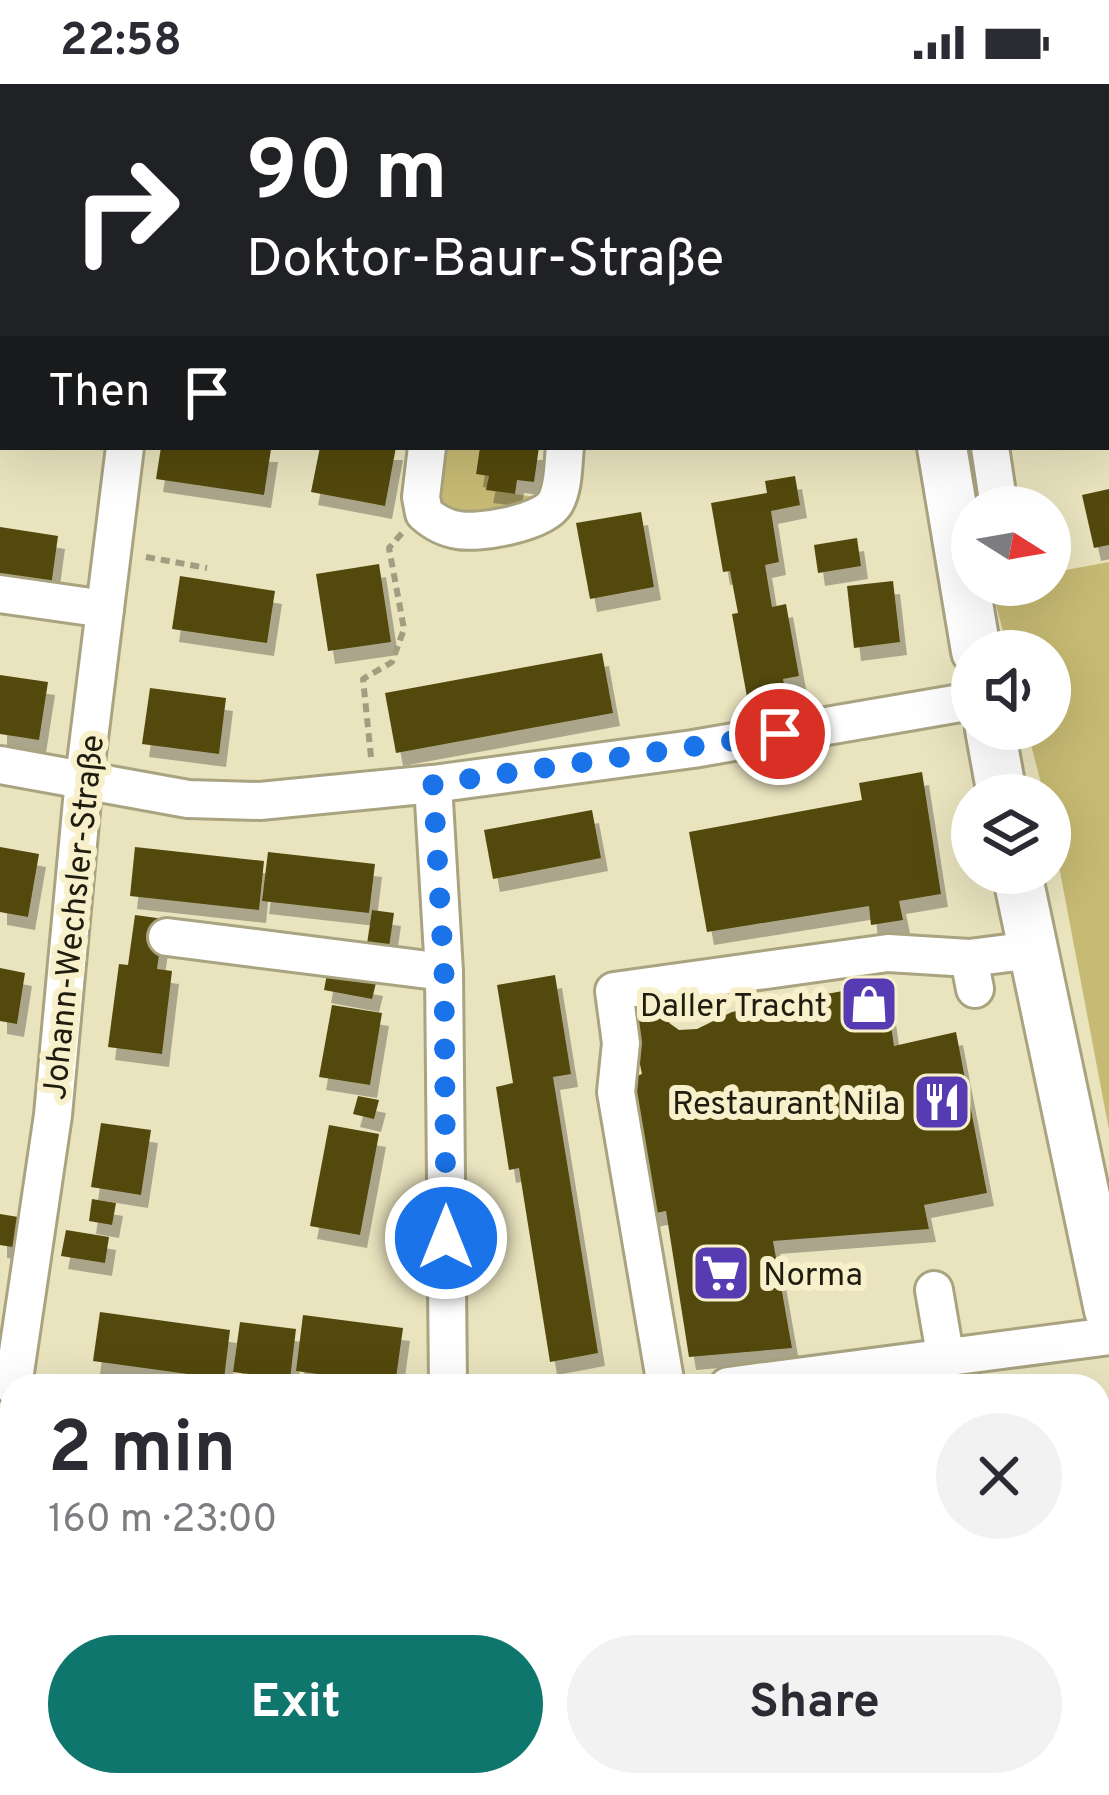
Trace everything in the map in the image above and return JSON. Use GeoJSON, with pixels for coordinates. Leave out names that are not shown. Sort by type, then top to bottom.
{"type":"FeatureCollection","features":[{"type":"Feature","properties":{"kind":"main road"},"geometry":{"type":"LineString","coordinates":[[943,450],[951,493]]}},
{"type":"Feature","properties":{"kind":"main road"},"geometry":{"type":"LineString","coordinates":[[1021,894],[1109,1310]]}},
{"type":"Feature","properties":{"kind":"street","name":"Johann-Wechsler-Straße"},"geometry":{"type":"LineString","coordinates":[[14,1374],[53,1115],[85,779],[125,450]]}},
{"type":"Feature","properties":{"kind":"street"},"geometry":{"type":"LineString","coordinates":[[427,450],[421,497],[424,514],[445,527],[472,531],[542,515],[556,500],[565,450]]}},
{"type":"Feature","properties":{"kind":"street"},"geometry":{"type":"LineString","coordinates":[[990,450],[996,486]]}},
{"type":"Feature","properties":{"kind":"street"},"geometry":{"type":"LineString","coordinates":[[0,594],[105,609]]}},
{"type":"Feature","properties":{"kind":"street"},"geometry":{"type":"LineString","coordinates":[[0,766],[188,799],[260,801],[433,784],[693,749],[951,705]]}},
{"type":"Feature","properties":{"kind":"street"},"geometry":{"type":"LineString","coordinates":[[433,784],[444,972],[448,1374]]}},
{"type":"Feature","properties":{"kind":"street"},"geometry":{"type":"LineString","coordinates":[[167,937],[444,972]]}},
{"type":"Feature","properties":{"kind":"street"},"geometry":{"type":"LineString","coordinates":[[664,1374],[616,1092],[621,1043],[614,991],[888,953],[972,974],[1031,950]]}},
{"type":"Feature","properties":{"kind":"street"},"geometry":{"type":"LineString","coordinates":[[934,1290],[946,1360]]}},
{"type":"Feature","properties":{"kind":"street"},"geometry":{"type":"LineString","coordinates":[[829,1374],[1109,1336]]}},
{"type":"Feature","properties":{"kind":"path"},"geometry":{"type":"LineString","coordinates":[[374,790],[363,679],[392,662],[404,629],[389,548],[424,514]]}},
{"type":"Feature","properties":{"kind":"path"},"geometry":{"type":"LineString","coordinates":[[113,552],[207,568]]}},
{"type":"Feature","properties":{"kind":"shaded area"},"geometry":{"type":"Polygon","coordinates":[[[438,450],[480,450],[476,473],[489,476],[487,490],[542,498],[517,508],[465,512],[440,506],[433,482],[438,450]]]}},
{"type":"Feature","properties":{"kind":"shaded area"},"geometry":{"type":"Polygon","coordinates":[[[1109,562],[1109,1130],[1064,894],[1071,894],[1071,774],[1039,774],[1032,750],[1071,750],[1071,630],[1003,630],[996,606],[1071,606],[1071,569],[1109,562]]]}},
{"type":"Feature","properties":{"kind":"building"},"geometry":{"type":"Polygon","coordinates":[[[161,450],[271,450],[264,495],[156,479],[161,450]]]}},
{"type":"Feature","properties":{"kind":"building"},"geometry":{"type":"Polygon","coordinates":[[[319,450],[395,450],[385,506],[311,492],[319,450]]]}},
{"type":"Feature","properties":{"kind":"building"},"geometry":{"type":"Polygon","coordinates":[[[480,450],[539,450],[534,482],[517,480],[515,494],[486,490],[489,476],[476,474],[480,450]]]}},
{"type":"Feature","properties":{"kind":"building"},"geometry":{"type":"Polygon","coordinates":[[[795,476],[800,505],[771,511],[779,562],[765,565],[772,607],[786,604],[799,676],[783,679],[787,701],[749,708],[732,614],[738,613],[730,571],[723,572],[711,503],[767,493],[765,481],[795,476]]]}},
{"type":"Feature","properties":{"kind":"building"},"geometry":{"type":"Polygon","coordinates":[[[1109,489],[1109,545],[1094,548],[1082,495],[1109,489]]]}},
{"type":"Feature","properties":{"kind":"building"},"geometry":{"type":"Polygon","coordinates":[[[641,512],[654,587],[590,599],[576,523],[641,512]]]}},
{"type":"Feature","properties":{"kind":"building"},"geometry":{"type":"Polygon","coordinates":[[[0,527],[58,536],[50,594],[0,587],[0,527]]]}},
{"type":"Feature","properties":{"kind":"building"},"geometry":{"type":"Polygon","coordinates":[[[857,538],[861,566],[818,573],[814,545],[857,538]]]}},
{"type":"Feature","properties":{"kind":"building"},"geometry":{"type":"Polygon","coordinates":[[[379,564],[391,642],[328,651],[316,574],[379,564]]]}},
{"type":"Feature","properties":{"kind":"building"},"geometry":{"type":"Polygon","coordinates":[[[180,576],[275,591],[267,643],[172,629],[180,576]]]}},
{"type":"Feature","properties":{"kind":"building"},"geometry":{"type":"Polygon","coordinates":[[[893,581],[900,642],[854,648],[847,586],[893,581]]]}},
{"type":"Feature","properties":{"kind":"building"},"geometry":{"type":"Polygon","coordinates":[[[602,653],[613,713],[396,753],[385,693],[602,653]]]}},
{"type":"Feature","properties":{"kind":"building"},"geometry":{"type":"Polygon","coordinates":[[[0,675],[48,682],[39,740],[0,734],[0,675]]]}},
{"type":"Feature","properties":{"kind":"building"},"geometry":{"type":"Polygon","coordinates":[[[150,688],[226,698],[219,754],[142,744],[150,688]]]}},
{"type":"Feature","properties":{"kind":"building"},"geometry":{"type":"Polygon","coordinates":[[[922,772],[941,894],[899,901],[903,920],[871,925],[869,906],[707,932],[689,832],[862,800],[859,783],[922,772]]]}},
{"type":"Feature","properties":{"kind":"building"},"geometry":{"type":"Polygon","coordinates":[[[592,810],[601,858],[493,879],[484,830],[592,810]]]}},
{"type":"Feature","properties":{"kind":"building"},"geometry":{"type":"Polygon","coordinates":[[[0,847],[39,854],[28,917],[0,912],[0,847]]]}},
{"type":"Feature","properties":{"kind":"building"},"geometry":{"type":"Polygon","coordinates":[[[135,847],[264,861],[259,910],[130,896],[135,847]]]}},
{"type":"Feature","properties":{"kind":"building"},"geometry":{"type":"Polygon","coordinates":[[[268,852],[375,864],[369,913],[262,901],[268,852]]]}},
{"type":"Feature","properties":{"kind":"building"},"geometry":{"type":"Polygon","coordinates":[[[372,910],[394,913],[388,954],[366,951],[372,910]]]}},
{"type":"Feature","properties":{"kind":"building"},"geometry":{"type":"Polygon","coordinates":[[[135,915],[164,919],[157,969],[172,971],[162,1054],[108,1047],[119,964],[128,965],[135,915]]]}},
{"type":"Feature","properties":{"kind":"building"},"geometry":{"type":"Polygon","coordinates":[[[0,968],[25,973],[17,1024],[0,1021],[0,968]]]}},
{"type":"Feature","properties":{"kind":"building"},"geometry":{"type":"Polygon","coordinates":[[[327,974],[376,983],[372,999],[324,990],[327,974]]]}},
{"type":"Feature","properties":{"kind":"building"},"geometry":{"type":"Polygon","coordinates":[[[555,975],[571,1074],[553,1077],[598,1353],[550,1362],[519,1168],[509,1170],[496,1087],[513,1083],[497,985],[555,975]]]}},
{"type":"Feature","properties":{"kind":"building"},"geometry":{"type":"Polygon","coordinates":[[[885,983],[894,1046],[956,1032],[987,1193],[924,1205],[929,1229],[773,1241],[792,1348],[689,1357],[666,1211],[645,1215],[627,1079],[642,1074],[627,1003],[660,997],[665,1020],[679,1030],[697,1029],[732,1012],[885,983]]]}},
{"type":"Feature","properties":{"kind":"building"},"geometry":{"type":"Polygon","coordinates":[[[332,1005],[382,1013],[370,1085],[319,1077],[332,1005]]]}},
{"type":"Feature","properties":{"kind":"building"},"geometry":{"type":"Polygon","coordinates":[[[358,1096],[379,1100],[374,1119],[353,1114],[358,1096]]]}},
{"type":"Feature","properties":{"kind":"building"},"geometry":{"type":"Polygon","coordinates":[[[101,1123],[151,1130],[141,1195],[91,1187],[101,1123]]]}},
{"type":"Feature","properties":{"kind":"building"},"geometry":{"type":"Polygon","coordinates":[[[329,1125],[379,1134],[360,1235],[310,1226],[329,1125]]]}},
{"type":"Feature","properties":{"kind":"building"},"geometry":{"type":"Polygon","coordinates":[[[92,1199],[116,1203],[112,1225],[89,1221],[92,1199]]]}},
{"type":"Feature","properties":{"kind":"building"},"geometry":{"type":"Polygon","coordinates":[[[0,1214],[24,1218],[18,1248],[0,1245],[0,1214]]]}},
{"type":"Feature","properties":{"kind":"building"},"geometry":{"type":"Polygon","coordinates":[[[66,1230],[109,1237],[105,1263],[61,1256],[66,1230]]]}},
{"type":"Feature","properties":{"kind":"building"},"geometry":{"type":"Polygon","coordinates":[[[100,1312],[230,1330],[225,1374],[188,1374],[93,1361],[100,1312]]]}},
{"type":"Feature","properties":{"kind":"building"},"geometry":{"type":"Polygon","coordinates":[[[303,1315],[403,1328],[397,1374],[296,1371],[303,1315]]]}},
{"type":"Feature","properties":{"kind":"building"},"geometry":{"type":"Polygon","coordinates":[[[240,1322],[296,1329],[291,1374],[233,1372],[240,1322]]]}},
{"type":"Feature","properties":{"kind":"place","name":"Daller Tracht"},"geometry":{"type":"Point","coordinates":[869,1004]}},
{"type":"Feature","properties":{"kind":"place","name":"Restaurant Nila"},"geometry":{"type":"Point","coordinates":[942,1102]}},
{"type":"Feature","properties":{"kind":"place","name":"Norma"},"geometry":{"type":"Point","coordinates":[721,1273]}},
{"type":"Feature","properties":{"kind":"route"},"geometry":{"type":"LineString","coordinates":[[446,1238],[444,972],[433,784],[780,734]]}}]}
